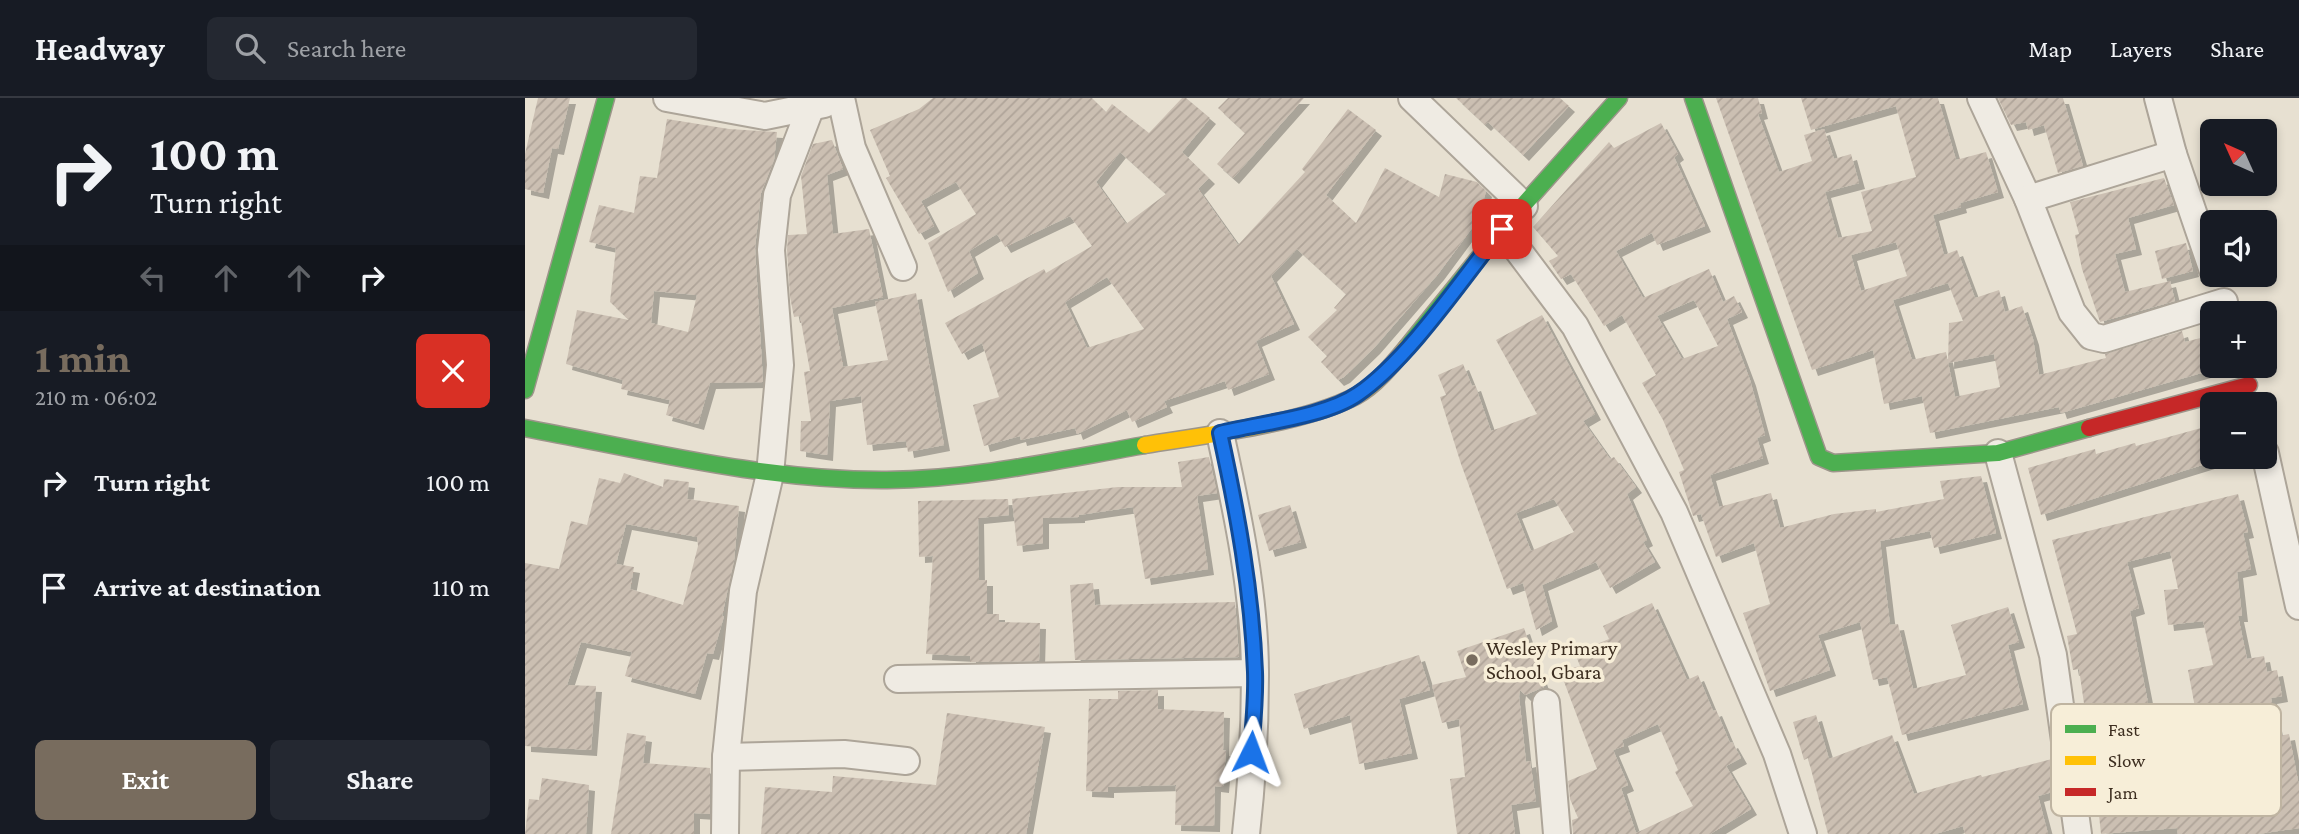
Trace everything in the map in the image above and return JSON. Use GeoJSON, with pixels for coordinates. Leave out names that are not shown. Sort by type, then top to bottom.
{"type":"FeatureCollection","features":[{"type":"Feature","properties":{"kind":"street"},"geometry":{"type":"LineString","coordinates":[[525,390],[606,98]]}},
{"type":"Feature","properties":{"kind":"street"},"geometry":{"type":"LineString","coordinates":[[667,98],[765,116],[810,109],[841,98],[852,148],[903,267]]}},
{"type":"Feature","properties":{"kind":"street"},"geometry":{"type":"LineString","coordinates":[[1412,98],[1524,206]]}},
{"type":"Feature","properties":{"kind":"street"},"geometry":{"type":"LineString","coordinates":[[525,428],[770,474],[886,480],[960,476],[1220,433],[1322,410],[1357,395],[1395,362],[1502,229],[1619,98]]}},
{"type":"Feature","properties":{"kind":"street"},"geometry":{"type":"LineString","coordinates":[[1693,98],[1819,457],[1833,463],[1998,453],[2249,385]]}},
{"type":"Feature","properties":{"kind":"street"},"geometry":{"type":"LineString","coordinates":[[1981,98],[2028,199],[2072,312],[2091,335],[2105,339],[2200,314]]}},
{"type":"Feature","properties":{"kind":"street"},"geometry":{"type":"LineString","coordinates":[[2158,98],[2173,154],[2200,233]]}},
{"type":"Feature","properties":{"kind":"street"},"geometry":{"type":"LineString","coordinates":[[725,834],[726,757],[743,591],[770,474],[780,365],[771,250],[778,194],[810,109]]}},
{"type":"Feature","properties":{"kind":"street"},"geometry":{"type":"LineString","coordinates":[[2028,199],[2173,154]]}},
{"type":"Feature","properties":{"kind":"street"},"geometry":{"type":"LineString","coordinates":[[1502,229],[1575,326],[1674,512],[1777,754],[1803,834]]}},
{"type":"Feature","properties":{"kind":"street"},"geometry":{"type":"LineString","coordinates":[[1220,433],[1235,504],[1249,600],[1255,673],[1246,834]]}},
{"type":"Feature","properties":{"kind":"street"},"geometry":{"type":"LineString","coordinates":[[1998,453],[2053,654],[2060,704]]}},
{"type":"Feature","properties":{"kind":"street"},"geometry":{"type":"LineString","coordinates":[[2269,469],[2299,606]]}},
{"type":"Feature","properties":{"kind":"street"},"geometry":{"type":"LineString","coordinates":[[898,679],[1255,673]]}},
{"type":"Feature","properties":{"kind":"street"},"geometry":{"type":"LineString","coordinates":[[1546,703],[1557,834]]}},
{"type":"Feature","properties":{"kind":"street"},"geometry":{"type":"LineString","coordinates":[[726,757],[844,754],[906,761]]}},
{"type":"Feature","properties":{"kind":"street"},"geometry":{"type":"LineString","coordinates":[[2076,816],[2078,834]]}},
{"type":"Feature","properties":{"kind":"building"},"geometry":{"type":"Polygon","coordinates":[[[538,98],[570,98],[558,149],[552,148],[543,193],[525,189],[525,154],[538,98]]]}},
{"type":"Feature","properties":{"kind":"building"},"geometry":{"type":"Polygon","coordinates":[[[933,98],[1092,98],[1106,112],[1112,104],[1149,133],[1182,98],[1186,98],[1210,118],[1182,152],[1209,178],[1198,189],[1238,245],[1305,172],[1302,169],[1348,109],[1376,130],[1326,195],[1356,223],[1385,168],[1439,197],[1445,174],[1477,182],[1486,191],[1478,220],[1438,274],[1374,348],[1344,377],[1338,380],[1321,362],[1327,356],[1308,337],[1337,310],[1334,308],[1346,294],[1297,249],[1271,276],[1294,324],[1256,341],[1269,374],[1228,390],[1225,381],[1164,401],[1167,407],[1132,422],[1127,410],[1077,434],[1075,428],[1021,440],[1020,436],[984,446],[973,405],[999,397],[982,343],[962,354],[945,323],[1044,269],[1046,273],[1092,246],[1070,216],[1005,247],[997,234],[969,251],[978,273],[948,292],[928,243],[976,214],[956,182],[921,201],[934,226],[919,234],[886,178],[890,176],[870,130],[919,109],[933,98]],[[1120,152],[1096,182],[1126,224],[1166,194],[1120,152]],[[1107,277],[1065,302],[1087,348],[1144,329],[1107,277]]]}},
{"type":"Feature","properties":{"kind":"building"},"geometry":{"type":"Polygon","coordinates":[[[1228,98],[1304,98],[1233,178],[1217,164],[1245,133],[1218,108],[1228,98]]]}},
{"type":"Feature","properties":{"kind":"building"},"geometry":{"type":"Polygon","coordinates":[[[1456,98],[1560,98],[1569,106],[1523,155],[1488,122],[1485,125],[1456,98]]]}},
{"type":"Feature","properties":{"kind":"building"},"geometry":{"type":"Polygon","coordinates":[[[1716,98],[1758,98],[1762,113],[1758,114],[1779,172],[1812,161],[1804,135],[1824,129],[1834,159],[1851,154],[1859,183],[1825,192],[1838,238],[1872,231],[1861,192],[1916,177],[1896,106],[1811,130],[1801,98],[1938,98],[1956,160],[1986,152],[1998,192],[1960,203],[1961,207],[1933,215],[1944,255],[1957,250],[1975,298],[1999,290],[2005,312],[2022,306],[2033,339],[2039,375],[2106,358],[2105,354],[2182,331],[2185,342],[2200,338],[2200,373],[2061,413],[2059,407],[1930,433],[1922,396],[1884,404],[1873,350],[1812,370],[1716,98]],[[1896,242],[1851,255],[1861,291],[1907,276],[1896,242]],[[1948,283],[1893,300],[1912,360],[1946,352],[1948,362],[1949,323],[1963,321],[1948,283]],[[1994,354],[1948,363],[1955,397],[2000,387],[1994,354]]]}},
{"type":"Feature","properties":{"kind":"building"},"geometry":{"type":"Polygon","coordinates":[[[1998,98],[2063,98],[2083,166],[2058,173],[2044,125],[2028,130],[2026,122],[2011,125],[1998,98]]]}},
{"type":"Feature","properties":{"kind":"building"},"geometry":{"type":"Polygon","coordinates":[[[667,119],[729,129],[777,132],[774,160],[761,193],[755,248],[763,382],[710,383],[698,424],[666,415],[670,400],[621,389],[623,380],[566,364],[577,310],[629,320],[610,302],[616,248],[589,242],[599,205],[634,213],[640,176],[657,178],[667,119]],[[654,291],[651,323],[688,332],[697,295],[654,291]]]}},
{"type":"Feature","properties":{"kind":"building"},"geometry":{"type":"Polygon","coordinates":[[[1661,123],[1678,154],[1674,157],[1705,226],[1657,245],[1652,233],[1616,251],[1643,298],[1709,269],[1723,302],[1734,296],[1742,312],[1727,319],[1750,380],[1765,435],[1757,438],[1763,458],[1710,475],[1719,507],[1771,493],[1780,528],[1834,514],[1876,509],[1876,512],[1944,499],[1940,481],[1981,476],[1996,533],[1934,548],[1930,531],[1880,541],[1890,625],[1898,624],[1913,689],[1966,675],[1951,625],[2008,607],[2019,642],[2008,645],[2023,704],[1902,735],[1887,677],[1873,680],[1860,622],[1818,635],[1830,670],[1770,691],[1743,613],[1770,604],[1754,543],[1716,557],[1701,514],[1693,516],[1679,472],[1684,470],[1663,420],[1642,383],[1656,375],[1622,315],[1604,326],[1571,274],[1561,279],[1549,261],[1558,256],[1533,227],[1609,142],[1614,148],[1661,123]],[[1694,300],[1657,316],[1682,359],[1718,346],[1694,300]]]}},
{"type":"Feature","properties":{"kind":"building"},"geometry":{"type":"Polygon","coordinates":[[[832,140],[843,169],[827,175],[833,234],[869,229],[883,297],[832,308],[843,367],[888,360],[875,302],[916,293],[944,445],[908,452],[906,441],[867,445],[861,396],[830,401],[827,455],[800,451],[801,421],[811,421],[804,372],[810,371],[800,316],[794,317],[790,297],[788,235],[807,234],[801,176],[813,144],[832,140]]]}},
{"type":"Feature","properties":{"kind":"building"},"geometry":{"type":"Polygon","coordinates":[[[2164,178],[2174,205],[2128,218],[2136,249],[2115,254],[2125,292],[2170,281],[2175,301],[2100,322],[2082,269],[2075,235],[2079,234],[2070,202],[2164,178]]]}},
{"type":"Feature","properties":{"kind":"building"},"geometry":{"type":"Polygon","coordinates":[[[2186,243],[2193,271],[2162,279],[2155,251],[2186,243]]]}},
{"type":"Feature","properties":{"kind":"building"},"geometry":{"type":"Polygon","coordinates":[[[1542,315],[1595,414],[1583,421],[1610,459],[1614,457],[1636,487],[1627,494],[1647,540],[1643,542],[1655,562],[1610,588],[1596,562],[1542,585],[1552,621],[1536,630],[1523,583],[1507,589],[1461,464],[1440,397],[1446,395],[1438,375],[1463,364],[1472,386],[1475,385],[1491,431],[1537,414],[1496,340],[1542,315]],[[1554,499],[1516,513],[1531,551],[1574,532],[1554,499]]]}},
{"type":"Feature","properties":{"kind":"building"},"geometry":{"type":"Polygon","coordinates":[[[2200,428],[2200,466],[2041,515],[2028,468],[2095,449],[2096,454],[2135,443],[2136,446],[2200,428]]]}},
{"type":"Feature","properties":{"kind":"building"},"geometry":{"type":"Polygon","coordinates":[[[1209,457],[1217,493],[1197,496],[1208,569],[1145,579],[1133,507],[1079,517],[1043,518],[1043,543],[1017,546],[1012,499],[1118,487],[1182,487],[1178,462],[1209,457]]]}},
{"type":"Feature","properties":{"kind":"building"},"geometry":{"type":"Polygon","coordinates":[[[624,473],[663,487],[664,479],[689,482],[687,499],[739,506],[734,561],[724,616],[713,654],[707,653],[695,694],[625,676],[632,652],[581,642],[567,685],[596,686],[591,750],[525,746],[525,563],[559,569],[571,521],[587,525],[599,478],[620,483],[624,473]],[[626,524],[616,564],[634,567],[630,589],[683,605],[698,546],[697,537],[626,524]]]}},
{"type":"Feature","properties":{"kind":"building"},"geometry":{"type":"Polygon","coordinates":[[[2238,494],[2248,532],[2243,533],[2251,569],[2237,572],[2242,616],[2238,616],[2247,659],[2264,656],[2267,672],[2277,670],[2282,696],[2271,698],[2272,704],[2194,704],[2188,670],[2213,665],[2203,621],[2168,625],[2164,590],[2178,589],[2170,551],[2127,562],[2139,608],[2130,611],[2148,704],[2084,704],[2079,669],[2073,670],[2067,636],[2077,634],[2052,540],[2238,494]]]}},
{"type":"Feature","properties":{"kind":"building"},"geometry":{"type":"Polygon","coordinates":[[[1008,499],[1009,515],[978,518],[979,580],[987,580],[987,614],[999,614],[999,622],[1040,623],[1039,661],[970,662],[970,656],[926,654],[933,556],[919,557],[918,501],[1008,499]]]}},
{"type":"Feature","properties":{"kind":"building"},"geometry":{"type":"Polygon","coordinates":[[[1290,505],[1301,542],[1269,551],[1258,515],[1290,505]]]}},
{"type":"Feature","properties":{"kind":"building"},"geometry":{"type":"Polygon","coordinates":[[[1093,583],[1095,605],[1235,602],[1239,657],[1075,660],[1070,585],[1093,583]]]}},
{"type":"Feature","properties":{"kind":"building"},"geometry":{"type":"Polygon","coordinates":[[[1652,603],[1687,680],[1698,675],[1713,711],[1716,710],[1730,743],[1732,742],[1741,758],[1726,766],[1751,809],[1710,834],[1573,834],[1572,820],[1578,818],[1570,799],[1568,781],[1597,769],[1560,671],[1580,666],[1575,653],[1609,639],[1603,626],[1652,603]],[[1658,724],[1622,740],[1624,746],[1613,750],[1628,785],[1621,788],[1636,833],[1693,806],[1675,772],[1678,770],[1658,724]]]}},
{"type":"Feature","properties":{"kind":"building"},"geometry":{"type":"Polygon","coordinates":[[[1524,628],[1544,687],[1525,695],[1520,690],[1519,696],[1526,762],[1530,761],[1536,801],[1511,805],[1515,834],[1457,834],[1450,779],[1465,777],[1459,719],[1442,723],[1432,685],[1466,677],[1457,651],[1524,628]]]}},
{"type":"Feature","properties":{"kind":"building"},"geometry":{"type":"Polygon","coordinates":[[[1419,655],[1430,690],[1399,699],[1412,753],[1359,764],[1350,715],[1304,729],[1294,694],[1419,655]]]}},
{"type":"Feature","properties":{"kind":"building"},"geometry":{"type":"Polygon","coordinates":[[[1158,690],[1158,709],[1224,712],[1223,750],[1226,751],[1223,787],[1215,786],[1214,826],[1175,825],[1176,785],[1108,787],[1108,792],[1086,791],[1089,699],[1118,699],[1118,691],[1158,690]]]}},
{"type":"Feature","properties":{"kind":"building"},"geometry":{"type":"Polygon","coordinates":[[[947,713],[1045,727],[1026,834],[761,834],[765,787],[832,792],[833,776],[936,785],[947,713]]]}},
{"type":"Feature","properties":{"kind":"building"},"geometry":{"type":"Polygon","coordinates":[[[1816,715],[1829,759],[1892,735],[1914,794],[2051,759],[2051,792],[2038,796],[2048,834],[1965,834],[1963,826],[1935,834],[1828,834],[1808,758],[1804,760],[1793,722],[1816,715]]]}},
{"type":"Feature","properties":{"kind":"building"},"geometry":{"type":"Polygon","coordinates":[[[627,733],[646,736],[643,763],[710,768],[710,814],[694,813],[694,834],[611,834],[627,733]]]}},
{"type":"Feature","properties":{"kind":"building"},"geometry":{"type":"Polygon","coordinates":[[[2289,734],[2299,786],[2299,828],[2258,834],[2178,834],[2177,828],[2101,834],[2099,816],[2281,816],[2281,735],[2289,734]]]}},
{"type":"Feature","properties":{"kind":"building"},"geometry":{"type":"Polygon","coordinates":[[[542,778],[589,785],[586,834],[525,834],[529,799],[539,800],[542,778]]]}},
{"type":"Feature","properties":{"kind":"traffic: fast"},"geometry":{"type":"LineString","coordinates":[[525,390],[606,98]]}},
{"type":"Feature","properties":{"kind":"traffic: fast"},"geometry":{"type":"LineString","coordinates":[[1407,347],[1502,229],[1619,98]]}},
{"type":"Feature","properties":{"kind":"traffic: fast"},"geometry":{"type":"LineString","coordinates":[[1693,98],[1819,457],[1833,463],[1998,453],[2089,428]]}},
{"type":"Feature","properties":{"kind":"traffic: fast"},"geometry":{"type":"LineString","coordinates":[[525,428],[705,463],[841,479],[887,480],[952,476],[1016,468],[1145,445]]}},
{"type":"Feature","properties":{"kind":"traffic: slow"},"geometry":{"type":"LineString","coordinates":[[1145,445],[1253,427],[1334,406],[1370,387],[1407,347]]}},
{"type":"Feature","properties":{"kind":"traffic: jam"},"geometry":{"type":"LineString","coordinates":[[2089,428],[2249,385]]}},
{"type":"Feature","properties":{"kind":"place","name":"Wesley Primary School, Gbara"},"geometry":{"type":"Point","coordinates":[1472,660]}},
{"type":"Feature","properties":{"kind":"route"},"geometry":{"type":"LineString","coordinates":[[1251,752],[1255,673],[1249,600],[1235,504],[1220,433],[1322,410],[1357,395],[1395,362],[1502,229]]}}]}
